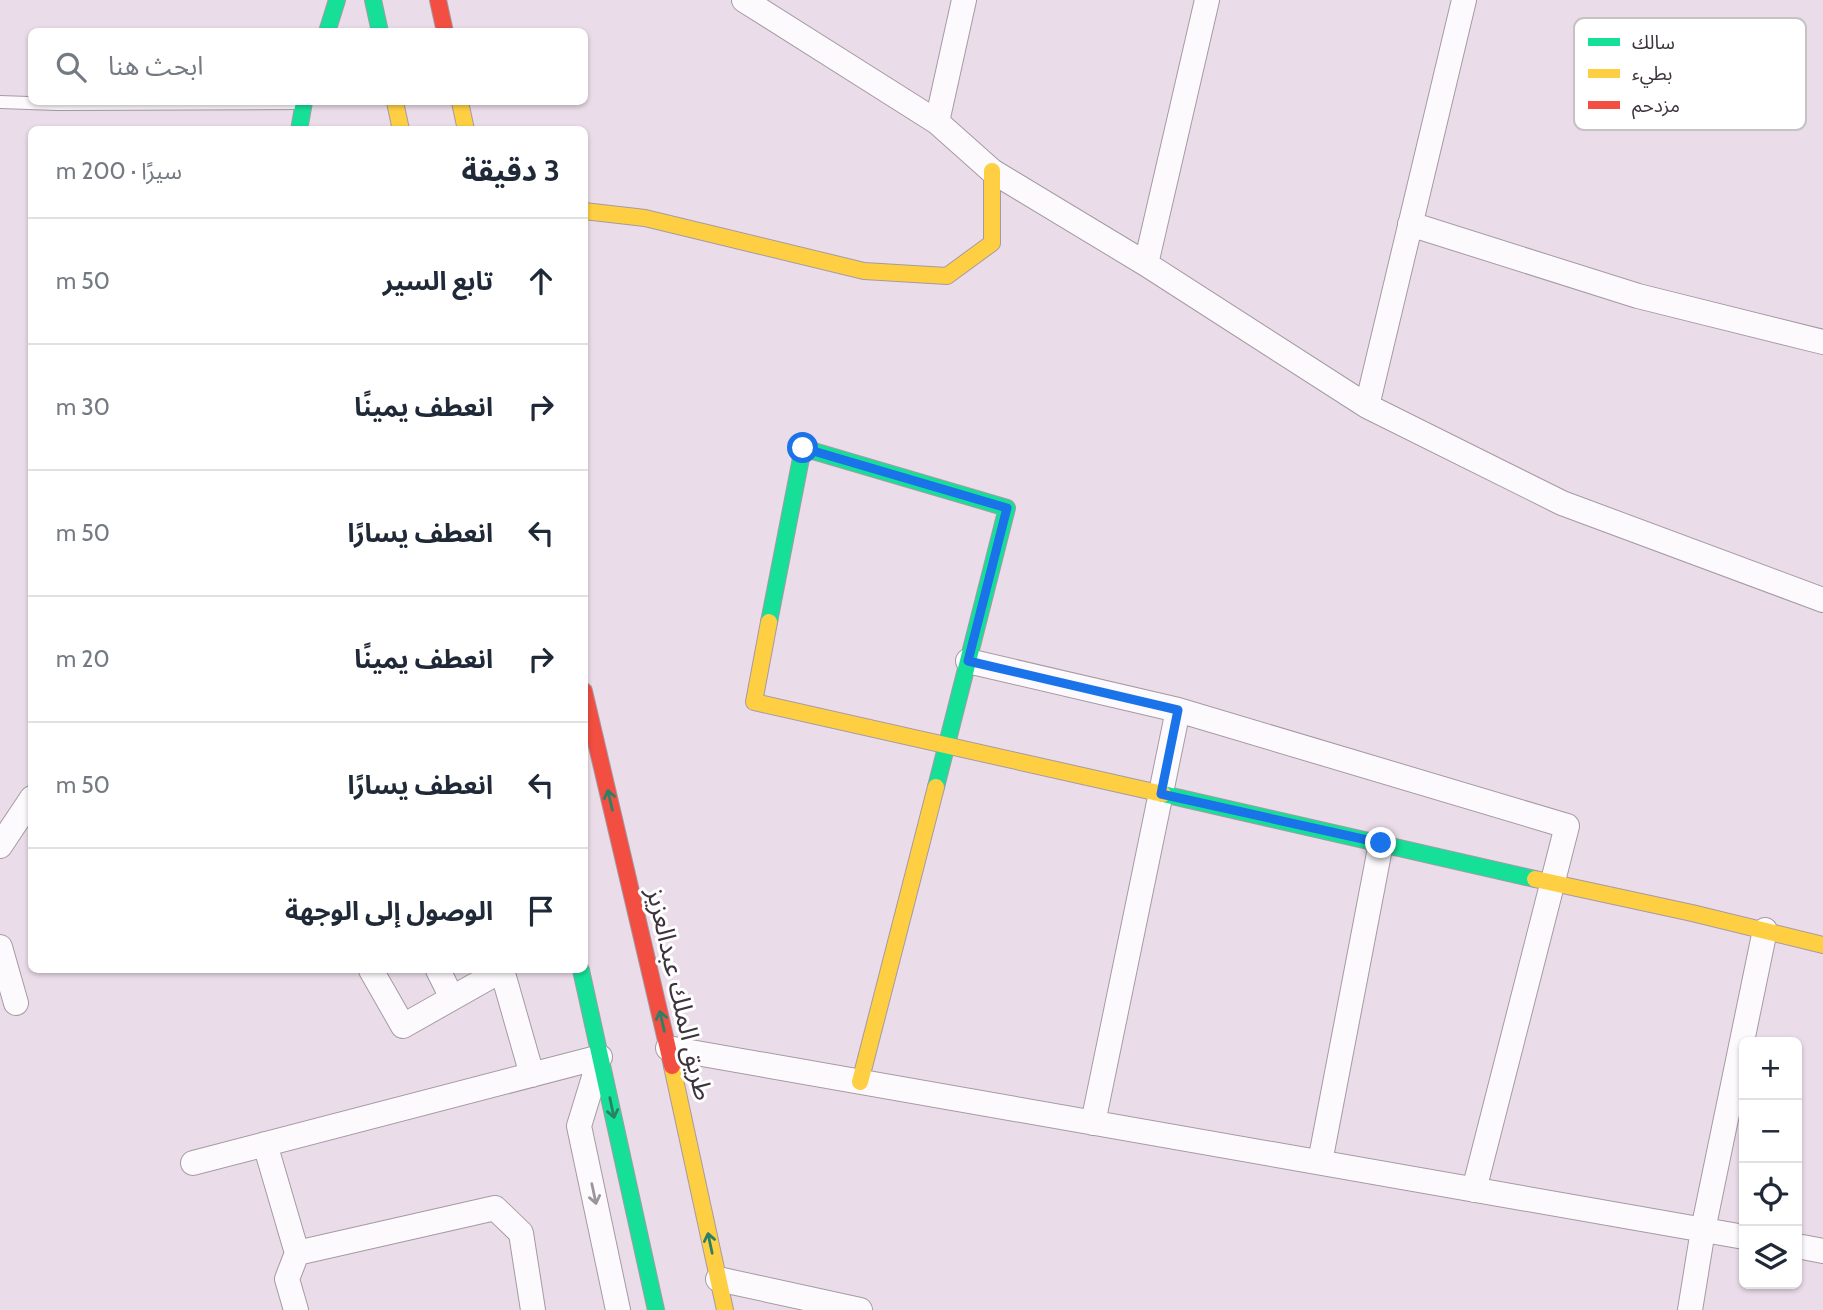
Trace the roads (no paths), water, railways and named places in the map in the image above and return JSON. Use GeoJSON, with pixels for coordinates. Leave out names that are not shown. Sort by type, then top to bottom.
{"type":"FeatureCollection","features":[{"type":"Feature","properties":{"kind":"main road"},"geometry":{"type":"LineString","coordinates":[[328,28],[337,0]]}},
{"type":"Feature","properties":{"kind":"main road"},"geometry":{"type":"LineString","coordinates":[[373,0],[379,28]]}},
{"type":"Feature","properties":{"kind":"main road"},"geometry":{"type":"LineString","coordinates":[[438,0],[444,28]]}},
{"type":"Feature","properties":{"kind":"main road"},"geometry":{"type":"LineString","coordinates":[[300,126],[306,105]]}},
{"type":"Feature","properties":{"kind":"main road"},"geometry":{"type":"LineString","coordinates":[[461,106],[465,126]]}},
{"type":"Feature","properties":{"kind":"main road"},"geometry":{"type":"LineString","coordinates":[[588,211],[645,218],[864,271],[947,276],[992,243],[992,171]]}},
{"type":"Feature","properties":{"kind":"main road"},"geometry":{"type":"LineString","coordinates":[[860,1082],[946,746],[968,661],[1007,508],[803,448],[754,702],[946,746],[1765,930],[1823,945]]}},
{"type":"Feature","properties":{"kind":"main road","name":"طريق الملك عبدالعزيز"},"geometry":{"type":"LineString","coordinates":[[588,708],[668,1048],[725,1310]]}},
{"type":"Feature","properties":{"kind":"main road"},"geometry":{"type":"LineString","coordinates":[[582,973],[656,1310]]}},
{"type":"Feature","properties":{"kind":"street"},"geometry":{"type":"LineString","coordinates":[[744,0],[937,122],[992,171],[1146,264],[1367,406],[1562,503],[1822,595]]}},
{"type":"Feature","properties":{"kind":"street"},"geometry":{"type":"LineString","coordinates":[[937,122],[964,0]]}},
{"type":"Feature","properties":{"kind":"street"},"geometry":{"type":"LineString","coordinates":[[1146,264],[1207,0]]}},
{"type":"Feature","properties":{"kind":"street"},"geometry":{"type":"LineString","coordinates":[[1367,406],[1464,0]]}},
{"type":"Feature","properties":{"kind":"street"},"geometry":{"type":"LineString","coordinates":[[1410,224],[1638,296],[1823,342]]}},
{"type":"Feature","properties":{"kind":"street"},"geometry":{"type":"LineString","coordinates":[[968,661],[1178,710],[1567,827],[1474,1190]]}},
{"type":"Feature","properties":{"kind":"street"},"geometry":{"type":"LineString","coordinates":[[1093,1122],[1178,710]]}},
{"type":"Feature","properties":{"kind":"street"},"geometry":{"type":"LineString","coordinates":[[0,846],[28,804]]}},
{"type":"Feature","properties":{"kind":"street"},"geometry":{"type":"LineString","coordinates":[[1320,1162],[1381,843]]}},
{"type":"Feature","properties":{"kind":"street"},"geometry":{"type":"LineString","coordinates":[[1690,1310],[1703,1230],[1765,930]]}},
{"type":"Feature","properties":{"kind":"street"},"geometry":{"type":"LineString","coordinates":[[0,947],[16,1003]]}},
{"type":"Feature","properties":{"kind":"street"},"geometry":{"type":"LineString","coordinates":[[373,973],[403,1026],[497,973]]}},
{"type":"Feature","properties":{"kind":"street"},"geometry":{"type":"LineString","coordinates":[[440,973],[452,998]]}},
{"type":"Feature","properties":{"kind":"street"},"geometry":{"type":"LineString","coordinates":[[503,973],[532,1075]]}},
{"type":"Feature","properties":{"kind":"street"},"geometry":{"type":"LineString","coordinates":[[668,1048],[1739,1236]]}},
{"type":"Feature","properties":{"kind":"street"},"geometry":{"type":"LineString","coordinates":[[193,1163],[600,1057]]}},
{"type":"Feature","properties":{"kind":"street"},"geometry":{"type":"LineString","coordinates":[[600,1057],[579,1126],[618,1310]]}},
{"type":"Feature","properties":{"kind":"street"},"geometry":{"type":"LineString","coordinates":[[265,1144],[297,1253],[287,1279],[296,1310]]}},
{"type":"Feature","properties":{"kind":"street"},"geometry":{"type":"LineString","coordinates":[[297,1253],[495,1208],[521,1233],[533,1310]]}},
{"type":"Feature","properties":{"kind":"street"},"geometry":{"type":"LineString","coordinates":[[1802,1248],[1823,1251]]}},
{"type":"Feature","properties":{"kind":"street"},"geometry":{"type":"LineString","coordinates":[[718,1279],[860,1310]]}},
{"type":"Feature","properties":{"kind":"lane"},"geometry":{"type":"LineString","coordinates":[[0,102],[28,103]]}}]}
